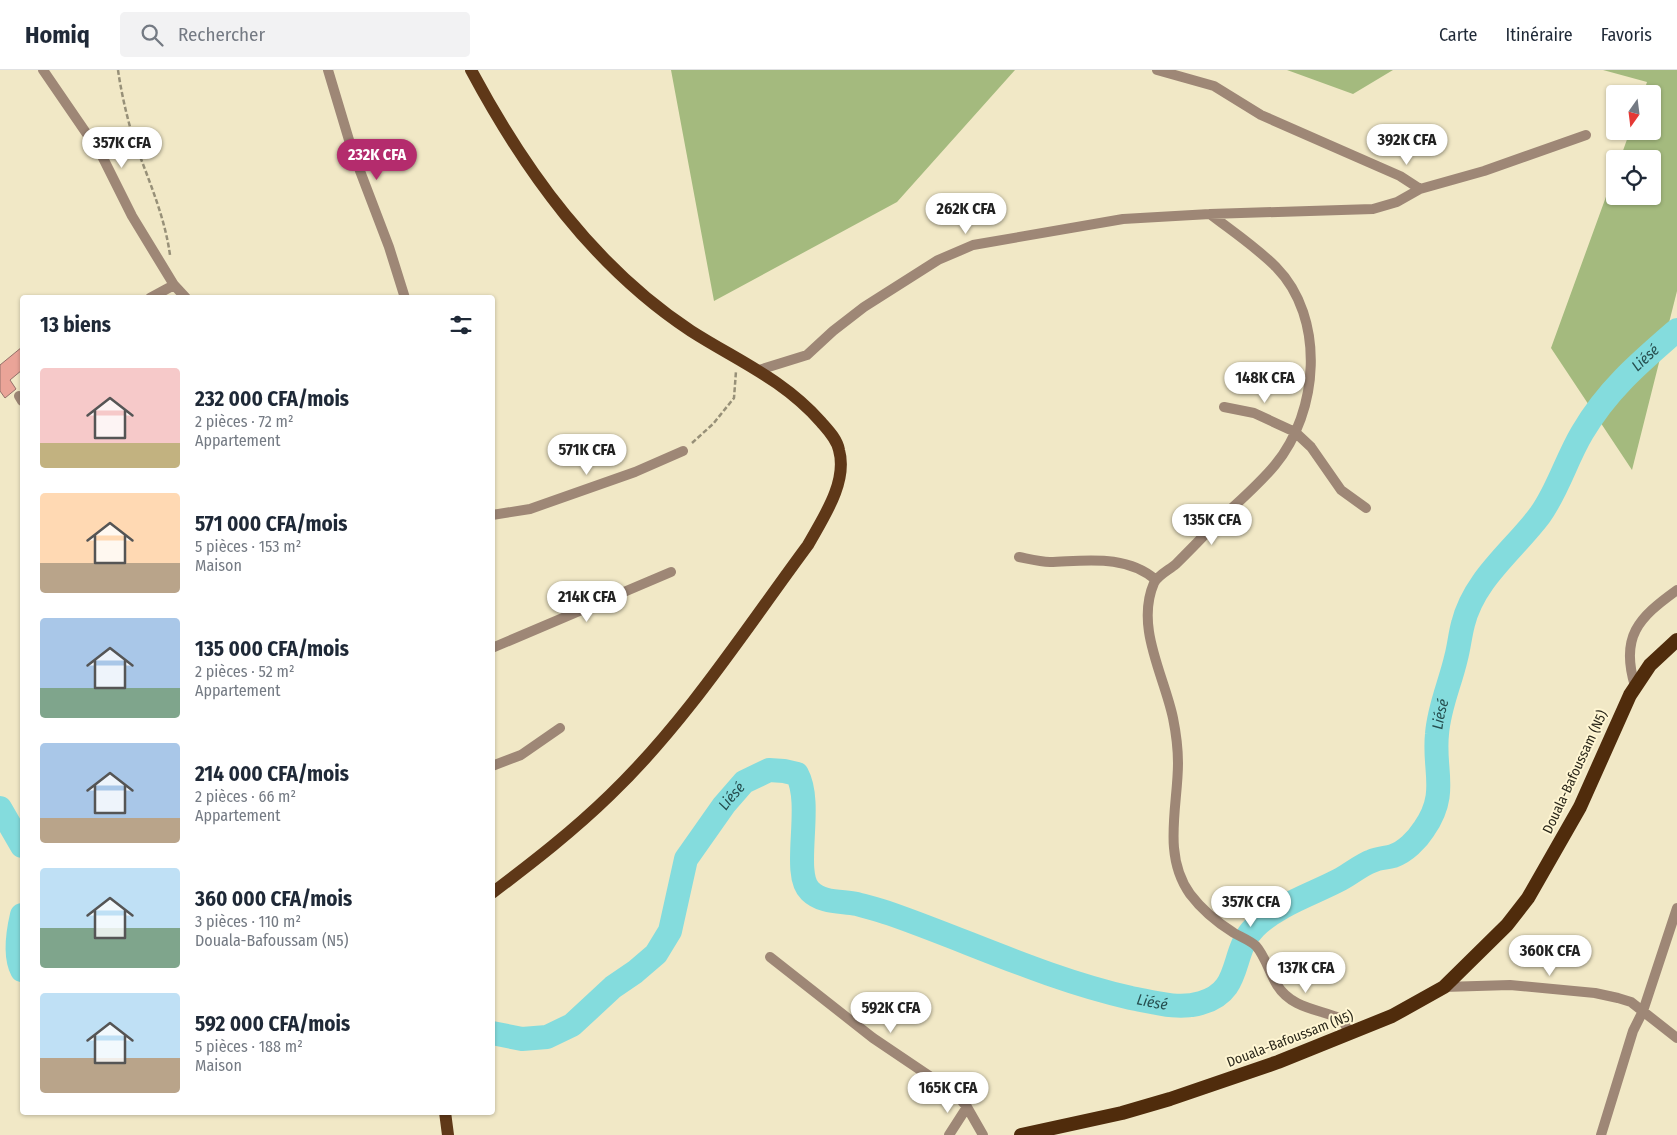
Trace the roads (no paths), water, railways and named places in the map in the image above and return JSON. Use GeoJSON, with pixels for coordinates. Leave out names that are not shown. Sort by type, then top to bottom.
{"type":"FeatureCollection","features":[{"type":"Feature","properties":{"kind":"highway","name":"Douala-Bafoussam (N5)"},"geometry":{"type":"LineString","coordinates":[[1021,1135],[1122,1113],[1170,1099],[1278,1062],[1392,1016],[1444,987],[1507,925],[1541,878],[1580,806],[1618,717],[1635,686],[1650,665],[1677,640]]}},
{"type":"Feature","properties":{"kind":"main road"},"geometry":{"type":"LineString","coordinates":[[471,70],[505,132],[536,178],[574,225],[612,265],[660,308],[692,331],[759,370],[802,400],[830,433],[839,449],[841,463],[838,484],[823,519],[808,545],[692,702],[650,752],[604,801],[495,891]]}},
{"type":"Feature","properties":{"kind":"main road"},"geometry":{"type":"LineString","coordinates":[[446,1115],[448,1135]]}},
{"type":"Feature","properties":{"kind":"street"},"geometry":{"type":"LineString","coordinates":[[43,70],[102,156],[124,202],[174,284],[183,295]]}},
{"type":"Feature","properties":{"kind":"street"},"geometry":{"type":"LineString","coordinates":[[328,70],[352,150],[389,247],[404,295]]}},
{"type":"Feature","properties":{"kind":"street"},"geometry":{"type":"LineString","coordinates":[[1157,70],[1214,86],[1261,115],[1400,176],[1420,189]]}},
{"type":"Feature","properties":{"kind":"street"},"geometry":{"type":"LineString","coordinates":[[759,370],[806,355],[833,331],[871,302],[938,260],[973,246],[1123,219],[1210,214],[1373,209],[1397,202],[1420,189],[1484,171],[1586,135]]}},
{"type":"Feature","properties":{"kind":"street"},"geometry":{"type":"LineString","coordinates":[[1210,214],[1277,268],[1297,298],[1308,327],[1311,352],[1303,409],[1295,432],[1275,465],[1174,566],[1156,580],[1149,598],[1146,616],[1150,638],[1170,702],[1175,730],[1178,762],[1172,836],[1178,870],[1189,892],[1209,915],[1232,932],[1256,946],[1280,989],[1294,1003],[1342,1019],[1350,1034]]}},
{"type":"Feature","properties":{"kind":"street"},"geometry":{"type":"LineString","coordinates":[[155,295],[174,284]]}},
{"type":"Feature","properties":{"kind":"street"},"geometry":{"type":"LineString","coordinates":[[1224,407],[1254,413],[1295,432],[1311,447],[1341,490],[1366,508]]}},
{"type":"Feature","properties":{"kind":"street"},"geometry":{"type":"LineString","coordinates":[[495,515],[530,509],[635,472],[683,451]]}},
{"type":"Feature","properties":{"kind":"street"},"geometry":{"type":"LineString","coordinates":[[1019,557],[1048,562],[1108,561],[1130,565],[1146,572],[1156,580]]}},
{"type":"Feature","properties":{"kind":"street"},"geometry":{"type":"LineString","coordinates":[[495,647],[671,572]]}},
{"type":"Feature","properties":{"kind":"street"},"geometry":{"type":"LineString","coordinates":[[1635,686],[1628,658],[1631,640],[1638,625],[1657,604],[1677,590]]}},
{"type":"Feature","properties":{"kind":"street"},"geometry":{"type":"LineString","coordinates":[[495,765],[521,755],[560,728]]}},
{"type":"Feature","properties":{"kind":"street"},"geometry":{"type":"LineString","coordinates":[[1601,1135],[1633,1031],[1643,1011],[1677,908]]}},
{"type":"Feature","properties":{"kind":"street"},"geometry":{"type":"LineString","coordinates":[[770,957],[873,1038],[936,1078],[956,1094],[967,1107],[983,1135]]}},
{"type":"Feature","properties":{"kind":"street"},"geometry":{"type":"LineString","coordinates":[[1444,987],[1510,985],[1595,993],[1631,1002],[1677,1038]]}},
{"type":"Feature","properties":{"kind":"street"},"geometry":{"type":"LineString","coordinates":[[949,1135],[967,1107]]}},
{"type":"Feature","properties":{"kind":"waterway","name":"Liésé"},"geometry":{"type":"LineString","coordinates":[[495,1034],[522,1039],[547,1037],[572,1025],[613,987],[656,954],[670,931],[686,859],[724,805],[744,782],[769,770],[797,774],[802,787],[804,803],[802,869],[805,882],[810,891],[820,898],[857,904],[883,911],[1069,981],[1131,998],[1166,1005],[1183,1006],[1201,1003],[1215,997],[1224,990],[1230,980],[1247,937],[1264,919],[1368,863],[1402,852],[1421,833],[1432,816],[1436,804],[1438,793],[1436,747],[1438,724],[1468,608],[1485,579],[1540,515],[1552,495],[1582,433],[1602,403],[1637,365],[1677,330]]}},
{"type":"Feature","properties":{"kind":"waterway","name":"Liésé"},"geometry":{"type":"LineString","coordinates":[[0,808],[20,843]]}},
{"type":"Feature","properties":{"kind":"waterway","name":"Liésé"},"geometry":{"type":"LineString","coordinates":[[20,926],[17,950],[20,964]]}}]}
